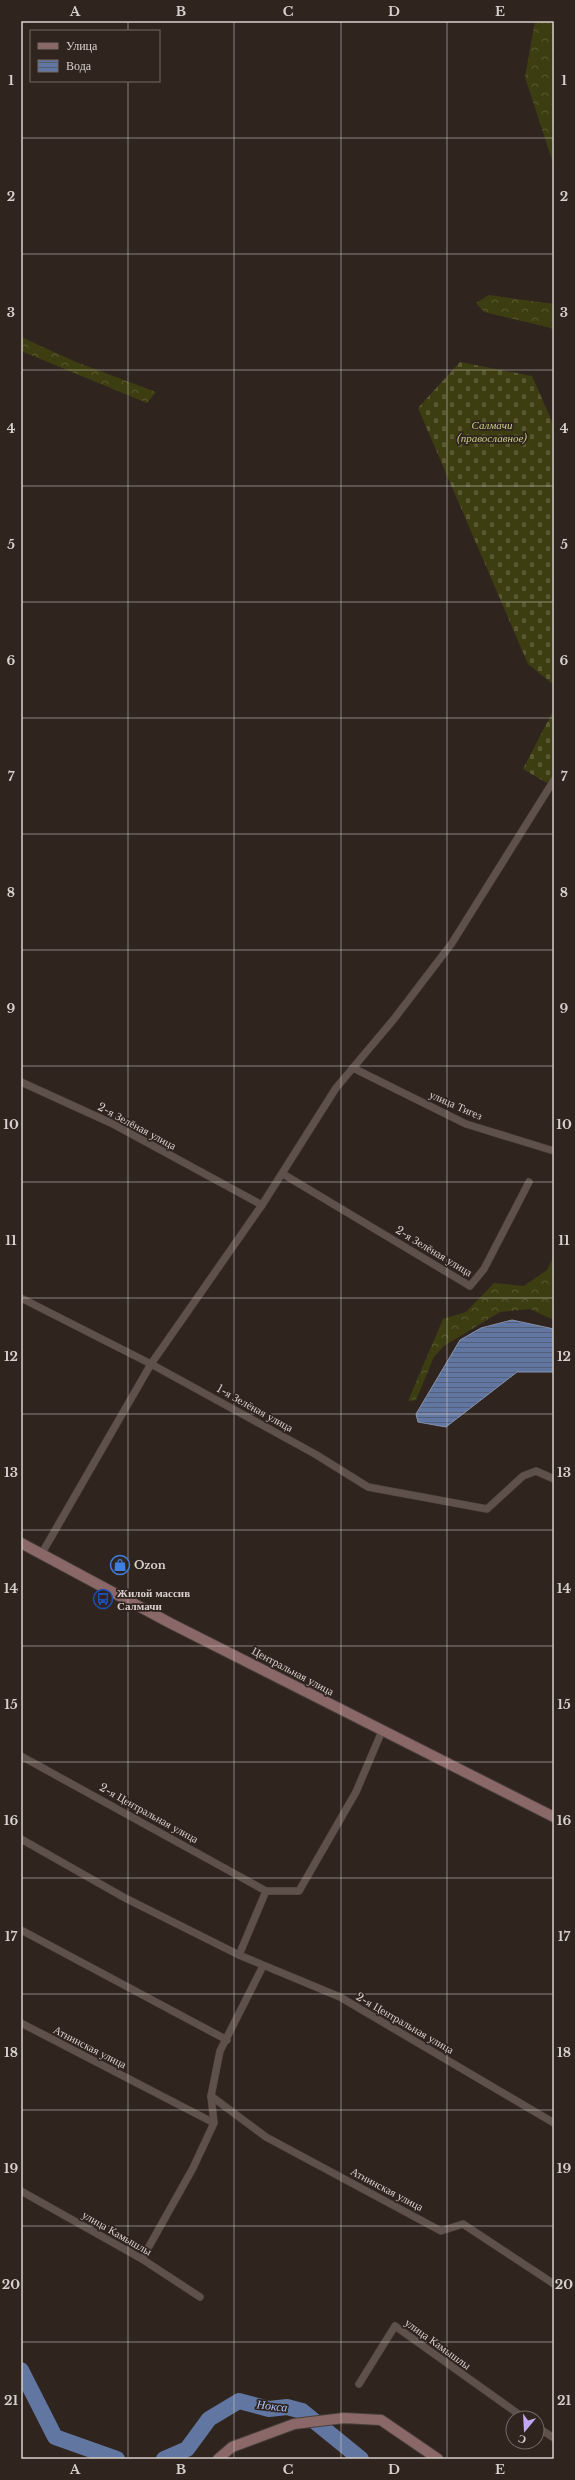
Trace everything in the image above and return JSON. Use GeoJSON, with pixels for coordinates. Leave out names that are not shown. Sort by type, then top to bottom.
{"type":"FeatureCollection","features":[{"type":"Feature","properties":{"kind":"street"},"geometry":{"type":"LineString","coordinates":[[42,1553],[151,1364],[283,1174],[336,1088],[354,1068],[452,943],[554,780]]}},
{"type":"Feature","properties":{"kind":"street","name":"улица Тигез"},"geometry":{"type":"LineString","coordinates":[[354,1068],[466,1124],[554,1151]]}},
{"type":"Feature","properties":{"kind":"street","name":"2-я Зелёная улица"},"geometry":{"type":"LineString","coordinates":[[21,1082],[111,1123],[262,1205]]}},
{"type":"Feature","properties":{"kind":"street","name":"2-я Зелёная улица"},"geometry":{"type":"LineString","coordinates":[[283,1174],[470,1286],[484,1269],[529,1182]]}},
{"type":"Feature","properties":{"kind":"street","name":"1-я Зелёная улица"},"geometry":{"type":"LineString","coordinates":[[21,1298],[151,1364],[315,1454],[368,1487],[487,1508],[523,1476],[536,1471],[554,1479]]}},
{"type":"Feature","properties":{"kind":"street","name":"Центральная улица"},"geometry":{"type":"LineString","coordinates":[[21,1543],[165,1620],[554,1817]]}},
{"type":"Feature","properties":{"kind":"street","name":"2-я Центральная улица"},"geometry":{"type":"LineString","coordinates":[[21,1756],[266,1891],[299,1891],[356,1792],[382,1731]]}},
{"type":"Feature","properties":{"kind":"street","name":"2-я Центральная улица"},"geometry":{"type":"LineString","coordinates":[[21,1839],[125,1898],[239,1955],[340,1997],[554,2123]]}},
{"type":"Feature","properties":{"kind":"street"},"geometry":{"type":"LineString","coordinates":[[239,1955],[266,1891]]}},
{"type":"Feature","properties":{"kind":"street"},"geometry":{"type":"LineString","coordinates":[[21,1930],[227,2040]]}},
{"type":"Feature","properties":{"kind":"street"},"geometry":{"type":"LineString","coordinates":[[142,2259],[193,2168],[214,2123],[211,2096],[220,2051],[227,2040],[263,1966]]}},
{"type":"Feature","properties":{"kind":"street","name":"Атнинская улица"},"geometry":{"type":"LineString","coordinates":[[21,2023],[214,2123]]}},
{"type":"Feature","properties":{"kind":"street","name":"Атнинская улица"},"geometry":{"type":"LineString","coordinates":[[211,2096],[266,2137],[441,2231],[463,2224],[554,2284]]}},
{"type":"Feature","properties":{"kind":"street","name":"улица Камышлы"},"geometry":{"type":"LineString","coordinates":[[21,2191],[142,2259],[200,2297]]}},
{"type":"Feature","properties":{"kind":"street","name":"улица Камышлы"},"geometry":{"type":"LineString","coordinates":[[359,2384],[395,2326],[513,2410]]}},
{"type":"Feature","properties":{"kind":"street"},"geometry":{"type":"LineString","coordinates":[[218,2459],[232,2447],[294,2424],[344,2418],[381,2420],[438,2459]]}},
{"type":"Feature","properties":{"kind":"street"},"geometry":{"type":"LineString","coordinates":[[545,2432],[554,2438]]}},
{"type":"Feature","properties":{"kind":"green space"},"geometry":{"type":"Polygon","coordinates":[[[535,21],[554,21],[554,166],[525,77],[535,21]]]}},
{"type":"Feature","properties":{"kind":"green space"},"geometry":{"type":"Polygon","coordinates":[[[489,295],[554,304],[554,334],[551,328],[484,312],[476,303],[489,295]]]}},
{"type":"Feature","properties":{"kind":"green space"},"geometry":{"type":"Polygon","coordinates":[[[21,337],[76,362],[156,392],[147,403],[21,351],[21,337]]]}},
{"type":"Feature","properties":{"kind":"green space","name":"Салмачи (православное)"},"geometry":{"type":"Polygon","coordinates":[[[460,362],[532,376],[554,426],[554,685],[528,664],[418,408],[460,362]]]}},
{"type":"Feature","properties":{"kind":"green space"},"geometry":{"type":"Polygon","coordinates":[[[554,709],[554,787],[523,769],[554,709]]]}},
{"type":"Feature","properties":{"kind":"green space"},"geometry":{"type":"Polygon","coordinates":[[[554,1256],[554,1320],[530,1309],[500,1312],[444,1346],[434,1357],[416,1400],[408,1401],[443,1319],[466,1312],[494,1283],[524,1286],[547,1270],[554,1256]]]}},
{"type":"Feature","properties":{"kind":"water"},"geometry":{"type":"Polygon","coordinates":[[[512,1320],[554,1329],[554,1372],[517,1372],[446,1427],[418,1422],[416,1414],[460,1340],[481,1328],[512,1320]]]}},
{"type":"Feature","properties":{"kind":"waterway","name":"Нокса"},"geometry":{"type":"LineString","coordinates":[[21,2370],[55,2437],[117,2459]]}},
{"type":"Feature","properties":{"kind":"waterway","name":"Нокса"},"geometry":{"type":"LineString","coordinates":[[164,2459],[187,2449],[209,2419],[239,2401],[269,2409],[287,2407],[302,2411],[361,2459]]}},
{"type":"Feature","properties":{"kind":"place","name":"Ozon"},"geometry":{"type":"Point","coordinates":[120,1565]}},
{"type":"Feature","properties":{"kind":"place","name":"Жилой массив Салмачи"},"geometry":{"type":"Point","coordinates":[103,1599]}}]}
